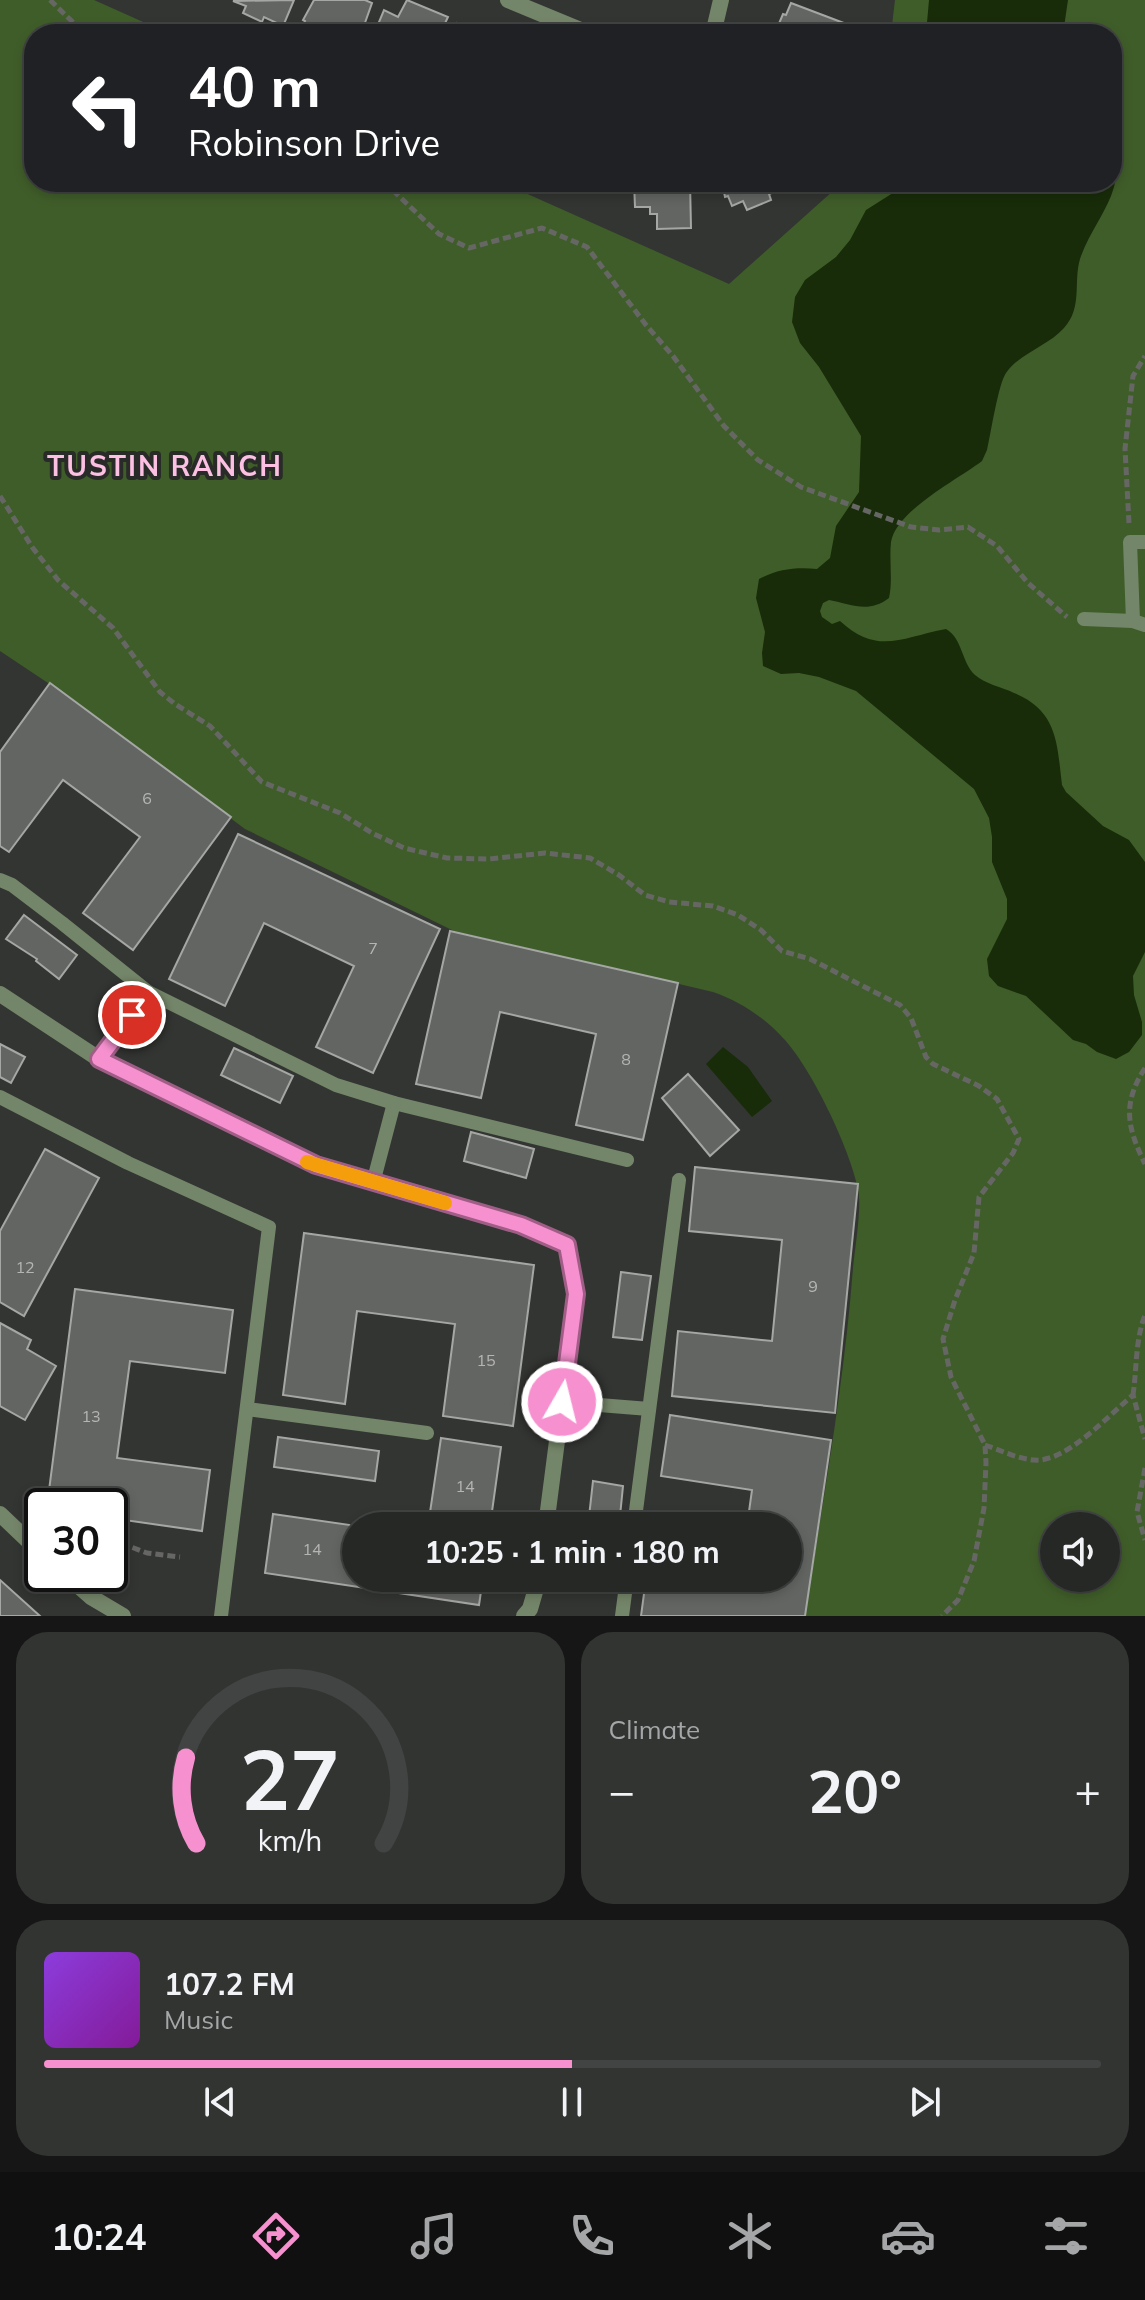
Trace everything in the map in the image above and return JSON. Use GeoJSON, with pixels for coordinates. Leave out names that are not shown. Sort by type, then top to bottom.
{"type":"FeatureCollection","features":[{"type":"Feature","properties":{"kind":"street"},"geometry":{"type":"LineString","coordinates":[[508,0],[566,24]]}},
{"type":"Feature","properties":{"kind":"street"},"geometry":{"type":"LineString","coordinates":[[715,24],[721,0]]}},
{"type":"Feature","properties":{"kind":"street"},"geometry":{"type":"LineString","coordinates":[[0,994],[99,1059],[316,1165],[521,1225],[567,1245],[576,1294],[548,1512]]}},
{"type":"Feature","properties":{"kind":"street"},"geometry":{"type":"LineString","coordinates":[[0,1514],[24,1537]]}},
{"type":"Feature","properties":{"kind":"street"},"geometry":{"type":"LineString","coordinates":[[85,1592],[123,1616]]}},
{"type":"Feature","properties":{"kind":"street"},"geometry":{"type":"LineString","coordinates":[[524,1616],[530,1609],[535,1592]]}},
{"type":"Feature","properties":{"kind":"lane"},"geometry":{"type":"LineString","coordinates":[[1084,619],[1139,623],[1137,542]]}},
{"type":"Feature","properties":{"kind":"lane"},"geometry":{"type":"LineString","coordinates":[[0,880],[12,885],[148,992],[336,1085],[394,1103],[627,1160]]}},
{"type":"Feature","properties":{"kind":"lane"},"geometry":{"type":"LineString","coordinates":[[99,1059],[148,992]]}},
{"type":"Feature","properties":{"kind":"lane"},"geometry":{"type":"LineString","coordinates":[[0,1097],[128,1163],[269,1227],[221,1616]]}},
{"type":"Feature","properties":{"kind":"lane"},"geometry":{"type":"LineString","coordinates":[[373,1183],[394,1103]]}},
{"type":"Feature","properties":{"kind":"lane"},"geometry":{"type":"LineString","coordinates":[[636,1512],[679,1180]]}},
{"type":"Feature","properties":{"kind":"lane"},"geometry":{"type":"LineString","coordinates":[[562,1402],[649,1409]]}},
{"type":"Feature","properties":{"kind":"lane"},"geometry":{"type":"LineString","coordinates":[[247,1409],[427,1433]]}},
{"type":"Feature","properties":{"kind":"lane"},"geometry":{"type":"LineString","coordinates":[[622,1616],[625,1592]]}},
{"type":"Feature","properties":{"kind":"path"},"geometry":{"type":"LineString","coordinates":[[50,0],[75,24]]}},
{"type":"Feature","properties":{"kind":"path"},"geometry":{"type":"LineString","coordinates":[[395,192],[439,234],[469,248],[542,228],[587,247],[724,426],[758,460],[801,487],[911,527],[939,530],[968,527],[997,546],[1028,583],[1068,618],[1084,619]]}},
{"type":"Feature","properties":{"kind":"path"},"geometry":{"type":"LineString","coordinates":[[1137,542],[1125,449],[1133,376],[1145,356]]}},
{"type":"Feature","properties":{"kind":"path"},"geometry":{"type":"LineString","coordinates":[[0,496],[32,547],[58,580],[113,628],[160,692],[210,726],[262,782],[340,813],[404,848],[447,858],[489,859],[545,853],[590,858],[645,895],[669,902],[713,906],[738,915],[761,930],[782,951],[810,959],[900,1005],[911,1018],[926,1057],[933,1064],[979,1086],[997,1099],[1019,1139],[1013,1153],[979,1197],[974,1253],[943,1339],[951,1377],[985,1445],[984,1508],[974,1561],[958,1600],[942,1616]]}},
{"type":"Feature","properties":{"kind":"path"},"geometry":{"type":"LineString","coordinates":[[1145,1068],[1132,1088],[1128,1112],[1131,1130],[1145,1164]]}},
{"type":"Feature","properties":{"kind":"path"},"geometry":{"type":"LineString","coordinates":[[1145,1315],[1136,1342],[1137,1367],[1133,1395],[1145,1439]]}},
{"type":"Feature","properties":{"kind":"path"},"geometry":{"type":"LineString","coordinates":[[985,1445],[1035,1461],[1066,1451],[1133,1395]]}},
{"type":"Feature","properties":{"kind":"path"},"geometry":{"type":"LineString","coordinates":[[1145,1468],[1137,1512],[1145,1540]]}},
{"type":"Feature","properties":{"kind":"path"},"geometry":{"type":"LineString","coordinates":[[128,1546],[147,1553],[180,1557]]}},
{"type":"Feature","properties":{"kind":"shaded area"},"geometry":{"type":"Polygon","coordinates":[[[0,0],[94,0],[148,24],[24,24],[24,192],[523,192],[729,284],[832,192],[1122,192],[1122,24],[892,24],[895,0],[1145,0],[1145,1616],[805,1616],[844,1355],[859,1197],[854,1172],[828,1109],[794,1051],[751,1010],[713,992],[454,931],[245,829],[60,691],[0,651],[0,0]]]}},
{"type":"Feature","properties":{"kind":"shaded area"},"geometry":{"type":"Polygon","coordinates":[[[929,0],[1068,0],[1064,24],[927,24],[929,0]]]}},
{"type":"Feature","properties":{"kind":"shaded area"},"geometry":{"type":"Polygon","coordinates":[[[894,192],[1112,192],[1080,259],[1074,312],[1064,328],[1006,373],[982,461],[915,508],[895,530],[891,542],[889,598],[867,607],[829,600],[823,603],[820,611],[822,617],[832,624],[840,621],[854,632],[879,641],[946,629],[952,633],[975,675],[1028,700],[1039,709],[1053,730],[1062,785],[1066,792],[1103,826],[1129,840],[1145,862],[1145,952],[1133,976],[1142,1035],[1129,1052],[1116,1059],[1073,1040],[1026,996],[998,986],[989,976],[987,959],[1007,919],[1007,899],[992,862],[989,818],[974,789],[856,691],[819,677],[799,673],[781,674],[763,666],[765,632],[756,598],[759,579],[787,570],[817,569],[830,558],[836,526],[859,492],[861,436],[819,367],[800,343],[792,322],[795,297],[805,280],[836,257],[850,240],[866,210],[894,192]]]}},
{"type":"Feature","properties":{"kind":"shaded area"},"geometry":{"type":"Polygon","coordinates":[[[723,1047],[748,1067],[772,1101],[752,1117],[706,1064],[723,1047]]]}},
{"type":"Feature","properties":{"kind":"building"},"geometry":{"type":"Polygon","coordinates":[[[294,0],[284,24],[264,17],[262,22],[243,13],[246,6],[233,1],[294,0]]]}},
{"type":"Feature","properties":{"kind":"building"},"geometry":{"type":"Polygon","coordinates":[[[314,0],[365,0],[372,3],[365,24],[304,24],[314,0]]]}},
{"type":"Feature","properties":{"kind":"building"},"geometry":{"type":"Polygon","coordinates":[[[407,0],[448,17],[445,24],[378,24],[384,10],[398,17],[407,0]]]}},
{"type":"Feature","properties":{"kind":"building"},"geometry":{"type":"Polygon","coordinates":[[[791,3],[846,24],[779,24],[783,14],[786,15],[791,3]]]}},
{"type":"Feature","properties":{"kind":"building"},"geometry":{"type":"Polygon","coordinates":[[[634,192],[690,192],[691,228],[657,229],[657,214],[650,214],[650,207],[635,207],[634,192]]]}},
{"type":"Feature","properties":{"kind":"building"},"geometry":{"type":"Polygon","coordinates":[[[724,192],[774,192],[769,194],[771,200],[747,210],[743,201],[732,206],[728,196],[725,197],[724,192]]]}},
{"type":"Feature","properties":{"kind":"building"},"geometry":{"type":"Polygon","coordinates":[[[50,683],[231,817],[133,950],[83,913],[140,837],[63,780],[9,852],[0,846],[0,752],[50,683]]]}},
{"type":"Feature","properties":{"kind":"building"},"geometry":{"type":"Polygon","coordinates":[[[238,834],[440,929],[373,1073],[316,1047],[354,966],[264,923],[225,1006],[169,979],[238,834]]]}},
{"type":"Feature","properties":{"kind":"building"},"geometry":{"type":"Polygon","coordinates":[[[24,915],[77,955],[59,979],[37,959],[6,939],[24,915]]]}},
{"type":"Feature","properties":{"kind":"building"},"geometry":{"type":"Polygon","coordinates":[[[450,931],[678,983],[643,1140],[576,1125],[596,1034],[500,1012],[481,1098],[416,1084],[450,931]]]}},
{"type":"Feature","properties":{"kind":"building"},"geometry":{"type":"Polygon","coordinates":[[[0,1044],[25,1057],[11,1083],[0,1077],[0,1044]]]}},
{"type":"Feature","properties":{"kind":"building"},"geometry":{"type":"Polygon","coordinates":[[[234,1048],[293,1076],[280,1103],[221,1075],[234,1048]]]}},
{"type":"Feature","properties":{"kind":"building"},"geometry":{"type":"Polygon","coordinates":[[[688,1074],[739,1130],[710,1156],[662,1098],[688,1074]]]}},
{"type":"Feature","properties":{"kind":"building"},"geometry":{"type":"Polygon","coordinates":[[[471,1132],[534,1149],[526,1178],[464,1161],[471,1132]]]}},
{"type":"Feature","properties":{"kind":"building"},"geometry":{"type":"Polygon","coordinates":[[[45,1149],[99,1178],[24,1316],[0,1302],[0,1231],[45,1149]]]}},
{"type":"Feature","properties":{"kind":"building"},"geometry":{"type":"Polygon","coordinates":[[[695,1167],[858,1184],[835,1413],[672,1396],[678,1331],[772,1341],[782,1240],[689,1231],[695,1167]]]}},
{"type":"Feature","properties":{"kind":"building"},"geometry":{"type":"Polygon","coordinates":[[[304,1233],[534,1265],[513,1426],[443,1416],[455,1324],[357,1311],[345,1404],[283,1395],[304,1233]]]}},
{"type":"Feature","properties":{"kind":"building"},"geometry":{"type":"Polygon","coordinates":[[[621,1272],[651,1276],[642,1340],[613,1337],[621,1272]]]}},
{"type":"Feature","properties":{"kind":"building"},"geometry":{"type":"Polygon","coordinates":[[[75,1289],[233,1310],[225,1373],[130,1361],[117,1458],[210,1470],[202,1531],[128,1521],[128,1488],[49,1488],[75,1289]]]}},
{"type":"Feature","properties":{"kind":"building"},"geometry":{"type":"Polygon","coordinates":[[[0,1323],[31,1340],[27,1349],[56,1366],[25,1420],[0,1406],[0,1323]]]}},
{"type":"Feature","properties":{"kind":"building"},"geometry":{"type":"Polygon","coordinates":[[[670,1415],[831,1440],[805,1616],[641,1616],[644,1592],[802,1592],[802,1512],[749,1512],[752,1490],[661,1476],[670,1415]]]}},
{"type":"Feature","properties":{"kind":"building"},"geometry":{"type":"Polygon","coordinates":[[[278,1437],[379,1451],[375,1481],[274,1467],[278,1437]]]}},
{"type":"Feature","properties":{"kind":"building"},"geometry":{"type":"Polygon","coordinates":[[[441,1438],[501,1447],[492,1512],[430,1512],[441,1438]]]}},
{"type":"Feature","properties":{"kind":"building"},"geometry":{"type":"Polygon","coordinates":[[[593,1481],[623,1486],[620,1512],[590,1512],[593,1481]]]}},
{"type":"Feature","properties":{"kind":"building"},"geometry":{"type":"Polygon","coordinates":[[[273,1514],[342,1524],[342,1585],[265,1573],[273,1514]]]}},
{"type":"Feature","properties":{"kind":"building"},"geometry":{"type":"Polygon","coordinates":[[[0,1580],[40,1616],[0,1616],[0,1580]]]}},
{"type":"Feature","properties":{"kind":"building"},"geometry":{"type":"Polygon","coordinates":[[[392,1592],[481,1592],[479,1605],[392,1592]]]}},
{"type":"Feature","properties":{"kind":"slow traffic"},"geometry":{"type":"LineString","coordinates":[[307,1162],[445,1203]]}},
{"type":"Feature","properties":{"kind":"district","name":"TUSTIN RANCH"},"geometry":{"type":"Point","coordinates":[165,466]}},
{"type":"Feature","properties":{"kind":"route"},"geometry":{"type":"LineString","coordinates":[[132,1015],[99,1059],[316,1165],[521,1225],[567,1245],[576,1294],[562,1402]]}}]}
